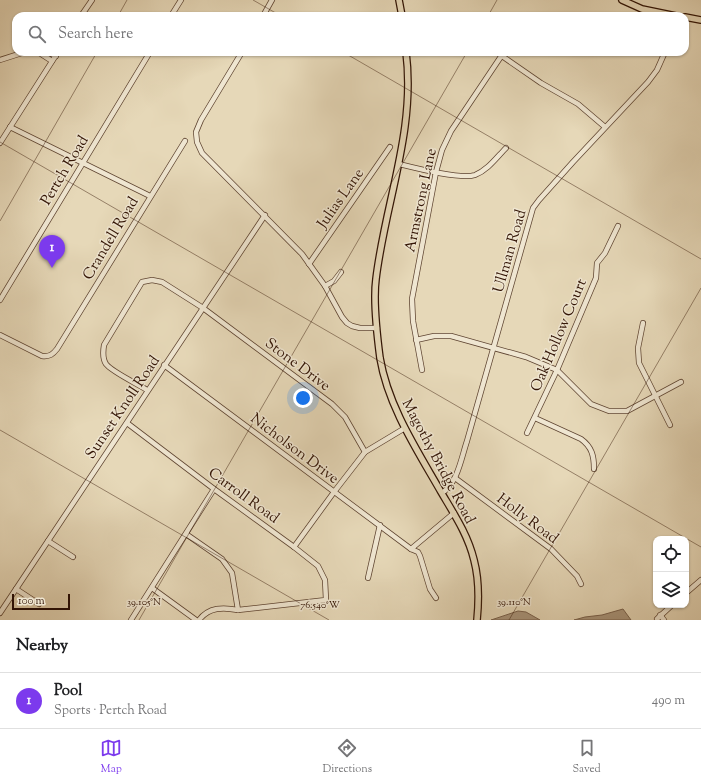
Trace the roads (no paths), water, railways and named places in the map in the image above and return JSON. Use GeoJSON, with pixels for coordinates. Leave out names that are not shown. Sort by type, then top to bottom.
{"type":"FeatureCollection","features":[{"type":"Feature","properties":{"kind":"main road"},"geometry":{"type":"LineString","coordinates":[[399,0],[401,12]]}},
{"type":"Feature","properties":{"kind":"main road"},"geometry":{"type":"LineString","coordinates":[[622,0],[642,9],[655,12]]}},
{"type":"Feature","properties":{"kind":"main road"},"geometry":{"type":"LineString","coordinates":[[689,18],[701,20]]}},
{"type":"Feature","properties":{"kind":"main road","name":"Magothy Bridge Road"},"geometry":{"type":"LineString","coordinates":[[406,56],[408,82],[407,118],[376,280],[377,328],[381,359],[389,389],[405,428],[465,534],[474,560],[478,591],[477,618]]}},
{"type":"Feature","properties":{"kind":"street"},"geometry":{"type":"LineString","coordinates":[[84,12],[92,0]]}},
{"type":"Feature","properties":{"kind":"street"},"geometry":{"type":"LineString","coordinates":[[174,12],[181,0]]}},
{"type":"Feature","properties":{"kind":"street"},"geometry":{"type":"LineString","coordinates":[[265,12],[272,0]]}},
{"type":"Feature","properties":{"kind":"street"},"geometry":{"type":"LineString","coordinates":[[0,60],[12,56]]}},
{"type":"Feature","properties":{"kind":"street"},"geometry":{"type":"LineString","coordinates":[[44,56],[52,62]]}},
{"type":"Feature","properties":{"kind":"street"},"geometry":{"type":"LineString","coordinates":[[0,143],[56,56]]}},
{"type":"Feature","properties":{"kind":"street","name":"Pertch Road"},"geometry":{"type":"LineString","coordinates":[[0,300],[148,56]]}},
{"type":"Feature","properties":{"kind":"street"},"geometry":{"type":"LineString","coordinates":[[240,56],[201,120],[196,132],[196,142],[202,153],[302,254],[325,286],[347,323],[360,328],[377,328]]}},
{"type":"Feature","properties":{"kind":"street","name":"Armstrong Lane"},"geometry":{"type":"LineString","coordinates":[[422,370],[413,321],[412,299],[436,172],[442,150],[451,131],[502,56]]}},
{"type":"Feature","properties":{"kind":"street"},"geometry":{"type":"LineString","coordinates":[[506,56],[541,83],[578,104],[605,127]]}},
{"type":"Feature","properties":{"kind":"street","name":"Ullman Road"},"geometry":{"type":"LineString","coordinates":[[442,493],[447,490],[455,478],[467,441],[533,208],[605,127],[648,82],[657,70],[663,56]]}},
{"type":"Feature","properties":{"kind":"street"},"geometry":{"type":"LineString","coordinates":[[10,127],[150,196]]}},
{"type":"Feature","properties":{"kind":"street","name":"Crandell Road"},"geometry":{"type":"LineString","coordinates":[[0,335],[42,356],[51,356],[57,349],[185,141]]}},
{"type":"Feature","properties":{"kind":"street","name":"Julias Lane"},"geometry":{"type":"LineString","coordinates":[[309,264],[390,147]]}},
{"type":"Feature","properties":{"kind":"street"},"geometry":{"type":"LineString","coordinates":[[399,164],[459,176],[475,175],[488,166],[506,148]]}},
{"type":"Feature","properties":{"kind":"street","name":"Sunset Knoll Road"},"geometry":{"type":"LineString","coordinates":[[0,612],[265,215]]}},
{"type":"Feature","properties":{"kind":"street","name":"Oak Hollow Court"},"geometry":{"type":"LineString","coordinates":[[528,433],[557,370],[596,278],[597,263],[605,253],[618,226]]}},
{"type":"Feature","properties":{"kind":"street"},"geometry":{"type":"LineString","coordinates":[[325,286],[334,281],[341,272]]}},
{"type":"Feature","properties":{"kind":"street","name":"Stone Drive"},"geometry":{"type":"LineString","coordinates":[[147,390],[106,364],[102,354],[104,345],[142,282],[152,280],[162,282],[202,308],[332,404],[345,417],[365,452]]}},
{"type":"Feature","properties":{"kind":"street"},"geometry":{"type":"LineString","coordinates":[[643,323],[638,348],[639,363],[670,425]]}},
{"type":"Feature","properties":{"kind":"street"},"geometry":{"type":"LineString","coordinates":[[416,340],[434,336],[450,336],[526,358],[557,370],[591,404],[609,412],[627,411],[681,382]]}},
{"type":"Feature","properties":{"kind":"street","name":"Nicholson Drive"},"geometry":{"type":"LineString","coordinates":[[164,365],[411,549],[418,552],[430,589],[436,598]]}},
{"type":"Feature","properties":{"kind":"street"},"geometry":{"type":"LineString","coordinates":[[535,418],[581,438],[586,442],[594,456],[594,469]]}},
{"type":"Feature","properties":{"kind":"street","name":"Carroll Road"},"geometry":{"type":"LineString","coordinates":[[127,423],[318,566],[324,580],[326,600],[238,610]]}},
{"type":"Feature","properties":{"kind":"street"},"geometry":{"type":"LineString","coordinates":[[294,547],[365,452],[405,428]]}},
{"type":"Feature","properties":{"kind":"street","name":"Holly Road"},"geometry":{"type":"LineString","coordinates":[[455,478],[551,549],[577,576],[581,584]]}},
{"type":"Feature","properties":{"kind":"street"},"geometry":{"type":"LineString","coordinates":[[131,620],[214,489]]}},
{"type":"Feature","properties":{"kind":"street"},"geometry":{"type":"LineString","coordinates":[[411,549],[454,514]]}},
{"type":"Feature","properties":{"kind":"street"},"geometry":{"type":"LineString","coordinates":[[368,578],[380,525]]}},
{"type":"Feature","properties":{"kind":"street"},"geometry":{"type":"LineString","coordinates":[[186,534],[222,559],[232,573],[238,610],[226,607],[214,608],[203,615],[199,620]]}},
{"type":"Feature","properties":{"kind":"street"},"geometry":{"type":"LineString","coordinates":[[48,540],[73,557]]}},
{"type":"Feature","properties":{"kind":"street"},"geometry":{"type":"LineString","coordinates":[[689,590],[701,580]]}},
{"type":"Feature","properties":{"kind":"street"},"geometry":{"type":"LineString","coordinates":[[152,588],[196,620]]}},
{"type":"Feature","properties":{"kind":"street"},"geometry":{"type":"LineString","coordinates":[[16,589],[39,604]]}},
{"type":"Feature","properties":{"kind":"street"},"geometry":{"type":"LineString","coordinates":[[664,620],[659,617],[669,608]]}},
{"type":"Feature","properties":{"kind":"place","name":"Pool"},"geometry":{"type":"Point","coordinates":[52,268]}}]}
